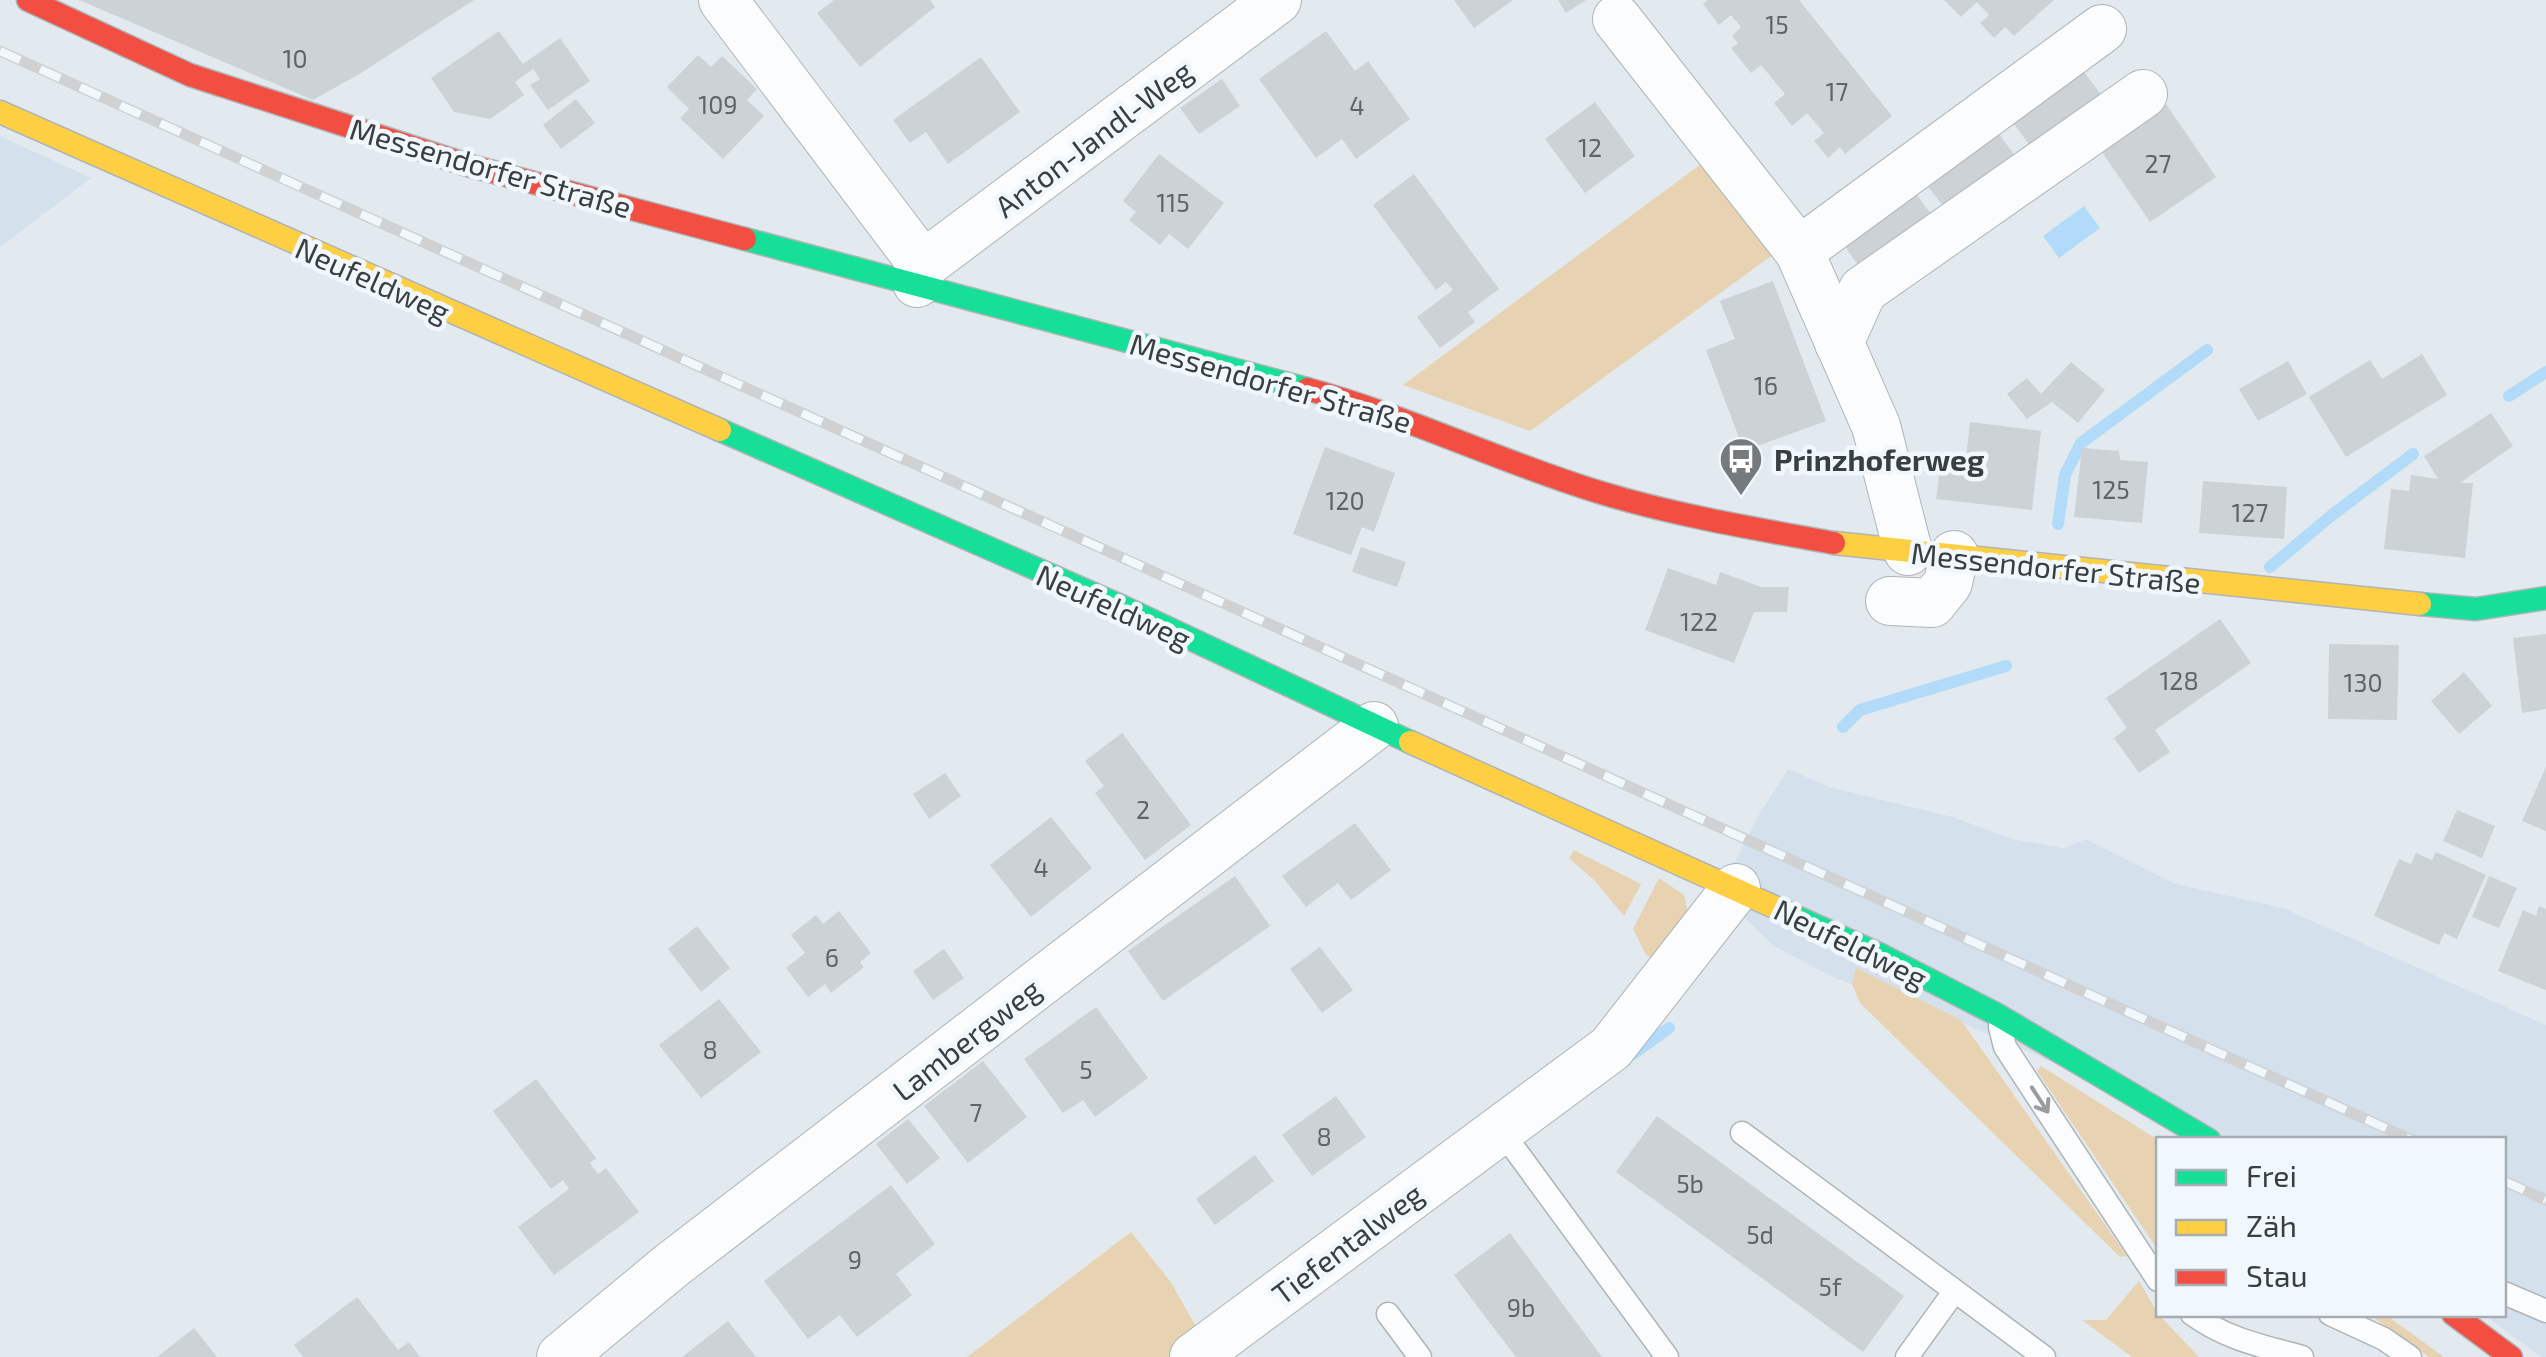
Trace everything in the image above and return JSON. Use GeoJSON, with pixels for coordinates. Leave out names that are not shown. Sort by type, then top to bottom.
{"type":"FeatureCollection","features":[{"type":"Feature","properties":{"kind":"street","name":"Messendorfer Straße"},"geometry":{"type":"LineString","coordinates":[[28,0],[190,74],[471,166],[920,274],[1356,402],[1602,493],[1736,525],[1837,544],[2289,593],[2476,609],[2546,598]]}},
{"type":"Feature","properties":{"kind":"street"},"geometry":{"type":"LineString","coordinates":[[723,0],[920,274]]}},
{"type":"Feature","properties":{"kind":"street","name":"Anton-Jandl-Weg"},"geometry":{"type":"LineString","coordinates":[[920,274],[1277,0]]}},
{"type":"Feature","properties":{"kind":"street"},"geometry":{"type":"LineString","coordinates":[[1616,19],[1799,251],[1931,553],[1948,583],[1932,604],[1890,601]]}},
{"type":"Feature","properties":{"kind":"street"},"geometry":{"type":"LineString","coordinates":[[1799,251],[2102,30]]}},
{"type":"Feature","properties":{"kind":"street"},"geometry":{"type":"LineString","coordinates":[[1839,343],[1863,290],[2143,94]]}},
{"type":"Feature","properties":{"kind":"street","name":"Neufeldweg"},"geometry":{"type":"LineString","coordinates":[[0,112],[1123,608],[1883,956],[1996,1014],[2204,1137]]}},
{"type":"Feature","properties":{"kind":"street","name":"Lambergweg"},"geometry":{"type":"LineString","coordinates":[[562,1357],[672,1265],[1374,726]]}},
{"type":"Feature","properties":{"kind":"street","name":"Tiefentalweg"},"geometry":{"type":"LineString","coordinates":[[1194,1357],[1611,1048],[1736,888]]}},
{"type":"Feature","properties":{"kind":"street"},"geometry":{"type":"LineString","coordinates":[[2457,1317],[2511,1357]]}},
{"type":"Feature","properties":{"kind":"lane"},"geometry":{"type":"LineString","coordinates":[[1996,1014],[2005,1046],[2156,1277]]}},
{"type":"Feature","properties":{"kind":"lane"},"geometry":{"type":"LineString","coordinates":[[1500,1130],[1667,1357]]}},
{"type":"Feature","properties":{"kind":"lane"},"geometry":{"type":"LineString","coordinates":[[1742,1133],[2044,1357]]}},
{"type":"Feature","properties":{"kind":"lane"},"geometry":{"type":"LineString","coordinates":[[1906,1357],[1954,1292]]}},
{"type":"Feature","properties":{"kind":"lane"},"geometry":{"type":"LineString","coordinates":[[2506,1294],[2546,1312]]}},
{"type":"Feature","properties":{"kind":"lane"},"geometry":{"type":"LineString","coordinates":[[1388,1314],[1420,1357]]}},
{"type":"Feature","properties":{"kind":"lane"},"geometry":{"type":"LineString","coordinates":[[2196,1317],[2222,1334],[2302,1357]]}},
{"type":"Feature","properties":{"kind":"lane"},"geometry":{"type":"LineString","coordinates":[[2337,1317],[2384,1338],[2410,1357]]}},
{"type":"Feature","properties":{"kind":"shaded area"},"geometry":{"type":"Polygon","coordinates":[[[0,136],[91,178],[0,247],[0,136]]]}},
{"type":"Feature","properties":{"kind":"shaded area"},"geometry":{"type":"Polygon","coordinates":[[[1701,164],[1778,251],[1530,431],[1403,385],[1701,164]]]}},
{"type":"Feature","properties":{"kind":"shaded area"},"geometry":{"type":"Polygon","coordinates":[[[1788,769],[1832,788],[1953,817],[2012,839],[2064,848],[2086,839],[2176,884],[2283,908],[2546,1025],[2546,1357],[2487,1317],[2506,1317],[2506,1137],[2222,1137],[1965,1024],[1835,978],[1775,947],[1745,918],[1732,867],[1788,769]]]}},
{"type":"Feature","properties":{"kind":"shaded area"},"geometry":{"type":"Polygon","coordinates":[[[1574,850],[1641,884],[1624,916],[1595,881],[1569,858],[1574,850]]]}},
{"type":"Feature","properties":{"kind":"shaded area"},"geometry":{"type":"Polygon","coordinates":[[[1659,878],[1684,895],[1688,912],[1658,965],[1645,953],[1633,929],[1659,878]]]}},
{"type":"Feature","properties":{"kind":"shaded area"},"geometry":{"type":"Polygon","coordinates":[[[1856,968],[1961,1020],[2127,1256],[2120,1257],[1860,1003],[1852,984],[1856,968]]]}},
{"type":"Feature","properties":{"kind":"shaded area"},"geometry":{"type":"Polygon","coordinates":[[[2041,1066],[2156,1139],[2156,1247],[2037,1071],[2041,1066]]]}},
{"type":"Feature","properties":{"kind":"shaded area"},"geometry":{"type":"Polygon","coordinates":[[[1131,1232],[1170,1281],[1202,1337],[1174,1357],[967,1357],[1131,1232]]]}},
{"type":"Feature","properties":{"kind":"shaded area"},"geometry":{"type":"Polygon","coordinates":[[[2139,1281],[2156,1317],[2161,1317],[2199,1357],[2132,1357],[2082,1320],[2106,1320],[2139,1281]]]}},
{"type":"Feature","properties":{"kind":"shaded area"},"geometry":{"type":"Polygon","coordinates":[[[2373,1317],[2389,1317],[2444,1357],[2429,1357],[2373,1317]]]}},
{"type":"Feature","properties":{"kind":"water"},"geometry":{"type":"Polygon","coordinates":[[[2084,206],[2100,228],[2059,258],[2043,236],[2084,206]]]}},
{"type":"Feature","properties":{"kind":"building"},"geometry":{"type":"Polygon","coordinates":[[[79,0],[474,0],[313,100],[79,0]]]}},
{"type":"Feature","properties":{"kind":"building"},"geometry":{"type":"Polygon","coordinates":[[[834,0],[930,0],[935,7],[860,67],[817,13],[834,0]]]}},
{"type":"Feature","properties":{"kind":"building"},"geometry":{"type":"Polygon","coordinates":[[[1454,0],[1513,0],[1474,28],[1454,0]]]}},
{"type":"Feature","properties":{"kind":"building"},"geometry":{"type":"Polygon","coordinates":[[[1558,0],[1586,0],[1566,13],[1558,0]]]}},
{"type":"Feature","properties":{"kind":"building"},"geometry":{"type":"Polygon","coordinates":[[[1708,0],[1799,0],[1892,116],[1845,154],[1840,147],[1828,158],[1814,141],[1824,133],[1807,113],[1792,126],[1774,103],[1785,94],[1761,65],[1751,73],[1731,48],[1738,43],[1732,36],[1741,27],[1731,15],[1719,25],[1703,4],[1708,0]]]}},
{"type":"Feature","properties":{"kind":"building"},"geometry":{"type":"Polygon","coordinates":[[[1944,0],[2054,0],[2014,36],[2005,27],[1994,38],[1980,23],[1989,15],[1977,2],[1961,17],[1944,0]]]}},
{"type":"Feature","properties":{"kind":"building"},"geometry":{"type":"Polygon","coordinates":[[[499,31],[523,64],[560,38],[590,81],[548,110],[530,85],[540,79],[533,69],[515,82],[524,95],[490,119],[454,112],[431,78],[499,31]]]}},
{"type":"Feature","properties":{"kind":"building"},"geometry":{"type":"Polygon","coordinates":[[[1326,31],[1355,71],[1368,61],[1410,119],[1356,159],[1342,139],[1316,158],[1259,79],[1326,31]]]}},
{"type":"Feature","properties":{"kind":"building"},"geometry":{"type":"Polygon","coordinates":[[[698,55],[711,67],[722,56],[757,89],[747,100],[764,116],[723,159],[680,118],[689,109],[667,87],[698,55]]]}},
{"type":"Feature","properties":{"kind":"building"},"geometry":{"type":"Polygon","coordinates":[[[981,57],[1020,112],[948,164],[926,132],[910,143],[893,120],[981,57]]]}},
{"type":"Feature","properties":{"kind":"building"},"geometry":{"type":"Polygon","coordinates":[[[2082,69],[2102,96],[2031,147],[2011,120],[2082,69]]]}},
{"type":"Feature","properties":{"kind":"building"},"geometry":{"type":"Polygon","coordinates":[[[1222,79],[1240,106],[1199,134],[1180,108],[1222,79]]]}},
{"type":"Feature","properties":{"kind":"building"},"geometry":{"type":"Polygon","coordinates":[[[576,99],[595,123],[561,149],[543,125],[576,99]]]}},
{"type":"Feature","properties":{"kind":"building"},"geometry":{"type":"Polygon","coordinates":[[[1595,102],[1635,156],[1585,193],[1545,139],[1595,102]]]}},
{"type":"Feature","properties":{"kind":"building"},"geometry":{"type":"Polygon","coordinates":[[[2166,104],[2216,177],[2150,222],[2100,149],[2166,104]]]}},
{"type":"Feature","properties":{"kind":"building"},"geometry":{"type":"Polygon","coordinates":[[[1997,131],[2018,160],[1948,212],[1926,184],[1997,131]]]}},
{"type":"Feature","properties":{"kind":"building"},"geometry":{"type":"Polygon","coordinates":[[[1159,154],[1224,203],[1188,249],[1169,234],[1160,245],[1129,220],[1136,212],[1123,201],[1159,154]]]}},
{"type":"Feature","properties":{"kind":"building"},"geometry":{"type":"Polygon","coordinates":[[[1414,174],[1499,289],[1468,312],[1475,322],[1440,348],[1417,317],[1453,290],[1446,282],[1436,290],[1373,205],[1414,174]]]}},
{"type":"Feature","properties":{"kind":"building"},"geometry":{"type":"Polygon","coordinates":[[[1914,191],[1935,220],[1862,271],[1842,242],[1914,191]]]}},
{"type":"Feature","properties":{"kind":"building"},"geometry":{"type":"Polygon","coordinates":[[[1773,281],[1826,421],[1744,451],[1706,350],[1735,339],[1720,301],[1773,281]]]}},
{"type":"Feature","properties":{"kind":"building"},"geometry":{"type":"Polygon","coordinates":[[[2422,354],[2447,395],[2346,457],[2309,397],[2370,360],[2382,379],[2422,354]]]}},
{"type":"Feature","properties":{"kind":"building"},"geometry":{"type":"Polygon","coordinates":[[[2288,361],[2307,394],[2258,421],[2239,389],[2288,361]]]}},
{"type":"Feature","properties":{"kind":"building"},"geometry":{"type":"Polygon","coordinates":[[[2071,362],[2105,390],[2078,423],[2052,402],[2027,419],[2007,394],[2027,378],[2041,394],[2071,362]]]}},
{"type":"Feature","properties":{"kind":"building"},"geometry":{"type":"Polygon","coordinates":[[[2491,413],[2513,446],[2460,483],[2473,483],[2465,558],[2384,549],[2391,489],[2409,491],[2411,475],[2438,479],[2424,456],[2491,413]]]}},
{"type":"Feature","properties":{"kind":"building"},"geometry":{"type":"Polygon","coordinates":[[[1970,422],[2041,431],[2032,510],[1936,499],[1942,454],[1966,457],[1970,422]]]}},
{"type":"Feature","properties":{"kind":"building"},"geometry":{"type":"Polygon","coordinates":[[[1325,447],[1395,473],[1374,532],[1362,527],[1351,555],[1293,534],[1325,447]]]}},
{"type":"Feature","properties":{"kind":"building"},"geometry":{"type":"Polygon","coordinates":[[[2082,448],[2119,451],[2120,460],[2148,462],[2142,523],[2074,517],[2082,448]]]}},
{"type":"Feature","properties":{"kind":"building"},"geometry":{"type":"Polygon","coordinates":[[[2203,481],[2287,487],[2284,539],[2199,533],[2203,481]]]}},
{"type":"Feature","properties":{"kind":"building"},"geometry":{"type":"Polygon","coordinates":[[[1361,547],[1406,562],[1397,587],[1352,572],[1361,547]]]}},
{"type":"Feature","properties":{"kind":"building"},"geometry":{"type":"Polygon","coordinates":[[[1668,568],[1716,585],[1720,572],[1761,587],[1789,587],[1787,612],[1754,612],[1734,663],[1645,630],[1668,568]]]}},
{"type":"Feature","properties":{"kind":"building"},"geometry":{"type":"Polygon","coordinates":[[[2220,619],[2251,663],[2155,730],[2170,752],[2139,773],[2114,738],[2127,728],[2106,698],[2220,619]]]}},
{"type":"Feature","properties":{"kind":"building"},"geometry":{"type":"Polygon","coordinates":[[[2546,634],[2546,709],[2522,713],[2513,638],[2546,634]]]}},
{"type":"Feature","properties":{"kind":"building"},"geometry":{"type":"Polygon","coordinates":[[[2329,644],[2399,645],[2397,720],[2328,719],[2329,644]]]}},
{"type":"Feature","properties":{"kind":"building"},"geometry":{"type":"Polygon","coordinates":[[[2464,672],[2492,706],[2459,734],[2431,701],[2464,672]]]}},
{"type":"Feature","properties":{"kind":"building"},"geometry":{"type":"Polygon","coordinates":[[[1122,733],[1191,825],[1145,860],[1095,793],[1104,786],[1085,761],[1122,733]]]}},
{"type":"Feature","properties":{"kind":"building"},"geometry":{"type":"Polygon","coordinates":[[[2546,767],[2546,831],[2522,821],[2546,767]]]}},
{"type":"Feature","properties":{"kind":"building"},"geometry":{"type":"Polygon","coordinates":[[[945,773],[961,796],[929,819],[913,794],[945,773]]]}},
{"type":"Feature","properties":{"kind":"building"},"geometry":{"type":"Polygon","coordinates":[[[2457,810],[2495,826],[2482,858],[2443,841],[2457,810]]]}},
{"type":"Feature","properties":{"kind":"building"},"geometry":{"type":"Polygon","coordinates":[[[1051,817],[1092,868],[1031,917],[990,865],[1051,817]]]}},
{"type":"Feature","properties":{"kind":"building"},"geometry":{"type":"Polygon","coordinates":[[[1355,823],[1391,870],[1351,900],[1338,883],[1306,907],[1282,876],[1355,823]]]}},
{"type":"Feature","properties":{"kind":"building"},"geometry":{"type":"Polygon","coordinates":[[[2436,852],[2486,875],[2457,939],[2444,933],[2439,945],[2374,916],[2399,859],[2411,864],[2416,853],[2432,860],[2436,852]]]}},
{"type":"Feature","properties":{"kind":"building"},"geometry":{"type":"Polygon","coordinates":[[[1235,876],[1270,926],[1163,1001],[1128,951],[1235,876]]]}},
{"type":"Feature","properties":{"kind":"building"},"geometry":{"type":"Polygon","coordinates":[[[2489,876],[2517,888],[2499,928],[2472,917],[2489,876]]]}},
{"type":"Feature","properties":{"kind":"building"},"geometry":{"type":"Polygon","coordinates":[[[2539,906],[2546,909],[2546,990],[2498,971],[2523,910],[2536,916],[2539,906]]]}},
{"type":"Feature","properties":{"kind":"building"},"geometry":{"type":"Polygon","coordinates":[[[839,911],[871,953],[860,962],[864,967],[831,993],[825,984],[808,997],[786,968],[805,953],[791,935],[816,915],[823,924],[839,911]]]}},
{"type":"Feature","properties":{"kind":"building"},"geometry":{"type":"Polygon","coordinates":[[[697,926],[730,968],[701,992],[668,949],[697,926]]]}},
{"type":"Feature","properties":{"kind":"building"},"geometry":{"type":"Polygon","coordinates":[[[1320,947],[1353,990],[1322,1013],[1290,969],[1320,947]]]}},
{"type":"Feature","properties":{"kind":"building"},"geometry":{"type":"Polygon","coordinates":[[[944,949],[964,978],[933,1000],[913,971],[944,949]]]}},
{"type":"Feature","properties":{"kind":"building"},"geometry":{"type":"Polygon","coordinates":[[[719,999],[761,1052],[701,1098],[659,1045],[719,999]]]}},
{"type":"Feature","properties":{"kind":"building"},"geometry":{"type":"Polygon","coordinates":[[[1096,1007],[1148,1078],[1095,1117],[1083,1100],[1063,1113],[1024,1059],[1096,1007]]]}},
{"type":"Feature","properties":{"kind":"building"},"geometry":{"type":"Polygon","coordinates":[[[983,1061],[1027,1117],[968,1163],[924,1106],[983,1061]]]}},
{"type":"Feature","properties":{"kind":"building"},"geometry":{"type":"Polygon","coordinates":[[[536,1079],[596,1158],[590,1163],[598,1174],[606,1168],[639,1212],[554,1275],[518,1227],[569,1189],[563,1180],[551,1189],[493,1111],[536,1079]]]}},
{"type":"Feature","properties":{"kind":"building"},"geometry":{"type":"Polygon","coordinates":[[[1336,1096],[1366,1137],[1312,1176],[1282,1135],[1336,1096]]]}},
{"type":"Feature","properties":{"kind":"building"},"geometry":{"type":"Polygon","coordinates":[[[1657,1116],[1904,1296],[1863,1352],[1616,1172],[1657,1116]]]}},
{"type":"Feature","properties":{"kind":"building"},"geometry":{"type":"Polygon","coordinates":[[[908,1119],[940,1158],[907,1184],[876,1144],[908,1119]]]}},
{"type":"Feature","properties":{"kind":"building"},"geometry":{"type":"Polygon","coordinates":[[[1255,1155],[1274,1181],[1215,1225],[1196,1199],[1255,1155]]]}},
{"type":"Feature","properties":{"kind":"building"},"geometry":{"type":"Polygon","coordinates":[[[891,1185],[935,1244],[896,1274],[912,1295],[857,1337],[840,1315],[808,1339],[764,1281],[891,1185]]]}},
{"type":"Feature","properties":{"kind":"building"},"geometry":{"type":"Polygon","coordinates":[[[1510,1233],[1602,1357],[1516,1357],[1454,1275],[1510,1233]]]}},
{"type":"Feature","properties":{"kind":"building"},"geometry":{"type":"Polygon","coordinates":[[[357,1297],[398,1350],[409,1342],[420,1357],[303,1357],[294,1345],[357,1297]]]}},
{"type":"Feature","properties":{"kind":"building"},"geometry":{"type":"Polygon","coordinates":[[[728,1321],[756,1357],[682,1357],[728,1321]]]}},
{"type":"Feature","properties":{"kind":"building"},"geometry":{"type":"Polygon","coordinates":[[[194,1328],[217,1357],[157,1357],[194,1328]]]}},
{"type":"Feature","properties":{"kind":"waterway"},"geometry":{"type":"LineString","coordinates":[[2058,524],[2065,475],[2081,443],[2207,350]]}},
{"type":"Feature","properties":{"kind":"waterway"},"geometry":{"type":"LineString","coordinates":[[2509,396],[2546,372]]}},
{"type":"Feature","properties":{"kind":"waterway"},"geometry":{"type":"LineString","coordinates":[[2270,567],[2413,454]]}},
{"type":"Feature","properties":{"kind":"waterway"},"geometry":{"type":"LineString","coordinates":[[1843,727],[1860,710],[2006,666]]}},
{"type":"Feature","properties":{"kind":"waterway"},"geometry":{"type":"LineString","coordinates":[[1630,1056],[1669,1028]]}},
{"type":"Feature","properties":{"kind":"railway"},"geometry":{"type":"LineString","coordinates":[[0,51],[2405,1137]]}},
{"type":"Feature","properties":{"kind":"railway"},"geometry":{"type":"LineString","coordinates":[[2506,1182],[2546,1200]]}},
{"type":"Feature","properties":{"kind":"traffic: fast"},"geometry":{"type":"LineString","coordinates":[[745,239],[1307,389]]}},
{"type":"Feature","properties":{"kind":"traffic: fast"},"geometry":{"type":"LineString","coordinates":[[720,430],[1123,607],[1410,742]]}},
{"type":"Feature","properties":{"kind":"traffic: fast"},"geometry":{"type":"LineString","coordinates":[[2420,604],[2476,609],[2546,598]]}},
{"type":"Feature","properties":{"kind":"traffic: fast"},"geometry":{"type":"LineString","coordinates":[[1792,915],[1996,1014],[2204,1137]]}},
{"type":"Feature","properties":{"kind":"traffic: slow"},"geometry":{"type":"LineString","coordinates":[[0,112],[720,430]]}},
{"type":"Feature","properties":{"kind":"traffic: slow"},"geometry":{"type":"LineString","coordinates":[[1834,543],[2420,604]]}},
{"type":"Feature","properties":{"kind":"traffic: slow"},"geometry":{"type":"LineString","coordinates":[[1410,742],[1792,915]]}},
{"type":"Feature","properties":{"kind":"traffic: jam"},"geometry":{"type":"LineString","coordinates":[[28,0],[190,75],[471,166],[745,239]]}},
{"type":"Feature","properties":{"kind":"traffic: jam"},"geometry":{"type":"LineString","coordinates":[[1307,389],[1382,412],[1602,493],[1689,515],[1834,543]]}},
{"type":"Feature","properties":{"kind":"traffic: jam"},"geometry":{"type":"LineString","coordinates":[[2457,1317],[2511,1357]]}},
{"type":"Feature","properties":{"kind":"place","name":"Prinzhoferweg"},"geometry":{"type":"Point","coordinates":[1741,497]}}]}
